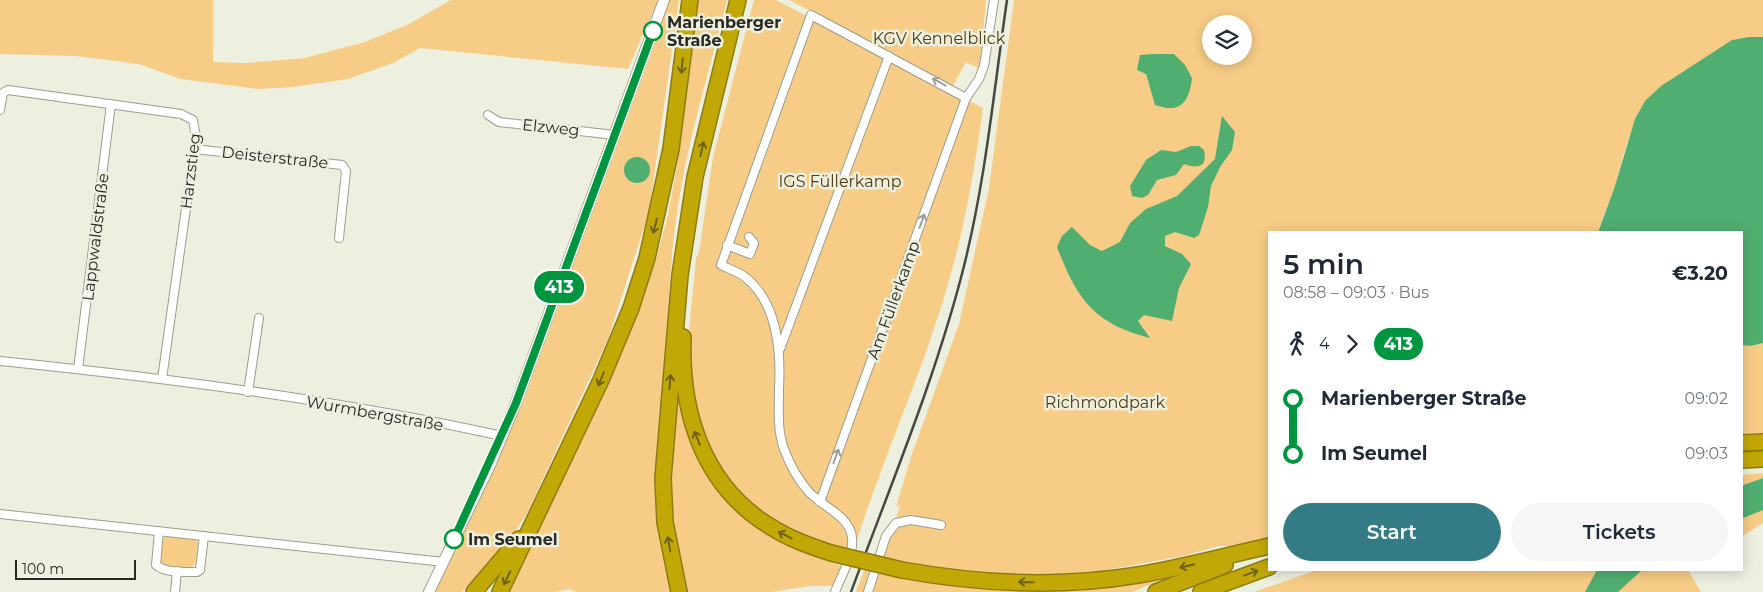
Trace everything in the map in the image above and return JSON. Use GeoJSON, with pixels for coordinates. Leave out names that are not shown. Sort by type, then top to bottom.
{"type":"FeatureCollection","features":[{"type":"Feature","properties":{"kind":"highway"},"geometry":{"type":"LineString","coordinates":[[500,592],[601,380],[630,308],[647,258],[671,149],[690,0]]}},
{"type":"Feature","properties":{"kind":"highway"},"geometry":{"type":"LineString","coordinates":[[679,592],[665,522],[663,478],[680,275],[692,197],[738,0]]}},
{"type":"Feature","properties":{"kind":"highway"},"geometry":{"type":"LineString","coordinates":[[692,197],[685,274],[683,378],[686,401],[698,442],[721,481],[752,513],[789,537],[831,553],[902,570],[971,580],[1073,582],[1138,575],[1268,547]]}},
{"type":"Feature","properties":{"kind":"highway"},"geometry":{"type":"LineString","coordinates":[[1743,443],[1763,442]]}},
{"type":"Feature","properties":{"kind":"highway"},"geometry":{"type":"LineString","coordinates":[[1743,460],[1763,459]]}},
{"type":"Feature","properties":{"kind":"highway"},"geometry":{"type":"LineString","coordinates":[[474,592],[516,543],[543,503]]}},
{"type":"Feature","properties":{"kind":"highway"},"geometry":{"type":"LineString","coordinates":[[1156,592],[1268,547]]}},
{"type":"Feature","properties":{"kind":"highway"},"geometry":{"type":"LineString","coordinates":[[1201,592],[1268,567]]}},
{"type":"Feature","properties":{"kind":"street"},"geometry":{"type":"LineString","coordinates":[[429,592],[502,436],[664,0]]}},
{"type":"Feature","properties":{"kind":"street","name":"Am Füllerkamp"},"geometry":{"type":"LineString","coordinates":[[820,502],[966,98],[979,79],[984,66],[994,0]]}},
{"type":"Feature","properties":{"kind":"street"},"geometry":{"type":"LineString","coordinates":[[836,592],[852,548],[852,536],[840,517],[810,493],[794,470],[780,435],[780,351],[775,328],[760,296],[746,278],[721,265],[811,15],[966,98]]}},
{"type":"Feature","properties":{"kind":"street"},"geometry":{"type":"LineString","coordinates":[[780,351],[889,56]]}},
{"type":"Feature","properties":{"kind":"street","name":"Harzstieg"},"geometry":{"type":"LineString","coordinates":[[0,110],[3,93],[8,90],[181,114],[190,118],[196,129],[194,148],[162,379]]}},
{"type":"Feature","properties":{"kind":"street","name":"Lappwaldstraße"},"geometry":{"type":"LineString","coordinates":[[78,369],[111,104]]}},
{"type":"Feature","properties":{"kind":"street","name":"Elzweg"},"geometry":{"type":"LineString","coordinates":[[488,115],[499,122],[615,134]]}},
{"type":"Feature","properties":{"kind":"street","name":"Deisterstraße"},"geometry":{"type":"LineString","coordinates":[[194,148],[342,165],[346,171],[339,238]]}},
{"type":"Feature","properties":{"kind":"street"},"geometry":{"type":"LineString","coordinates":[[727,245],[750,254],[754,243],[748,237]]}},
{"type":"Feature","properties":{"kind":"street"},"geometry":{"type":"LineString","coordinates":[[248,392],[259,318]]}},
{"type":"Feature","properties":{"kind":"street","name":"Wurmbergstraße"},"geometry":{"type":"LineString","coordinates":[[0,361],[162,379],[502,436]]}},
{"type":"Feature","properties":{"kind":"street"},"geometry":{"type":"LineString","coordinates":[[0,514],[444,562]]}},
{"type":"Feature","properties":{"kind":"street"},"geometry":{"type":"LineString","coordinates":[[868,592],[886,536],[896,523],[911,520],[942,525]]}},
{"type":"Feature","properties":{"kind":"street"},"geometry":{"type":"LineString","coordinates":[[159,531],[156,565],[161,568],[177,571],[197,572],[200,570],[204,536]]}},
{"type":"Feature","properties":{"kind":"street"},"geometry":{"type":"LineString","coordinates":[[175,592],[177,571]]}},
{"type":"Feature","properties":{"kind":"green space"},"geometry":{"type":"Polygon","coordinates":[[[0,0],[213,0],[213,62],[246,63],[305,58],[365,42],[407,25],[451,0],[658,0],[628,69],[420,48],[393,63],[348,79],[293,87],[258,89],[181,79],[139,64],[76,56],[0,54],[0,0]]]}},
{"type":"Feature","properties":{"kind":"green space"},"geometry":{"type":"Polygon","coordinates":[[[668,0],[679,0],[649,212],[608,339],[527,513],[510,540],[462,592],[434,592],[483,493],[523,402],[668,0]]]}},
{"type":"Feature","properties":{"kind":"green space"},"geometry":{"type":"Polygon","coordinates":[[[699,0],[727,0],[686,160],[672,254],[660,455],[659,508],[665,563],[672,592],[576,592],[570,589],[554,592],[507,592],[637,310],[656,260],[668,215],[680,149],[699,0]]]}},
{"type":"Feature","properties":{"kind":"green space","name":"IGS Füllerkamp"},"geometry":{"type":"Polygon","coordinates":[[[754,0],[776,0],[983,108],[961,235],[940,312],[876,484],[853,553],[796,535],[765,518],[746,503],[730,486],[717,466],[699,423],[694,399],[690,376],[689,340],[696,258],[699,253],[713,157],[754,0]]]}},
{"type":"Feature","properties":{"kind":"green space","name":"KGV Kennelblick"},"geometry":{"type":"Polygon","coordinates":[[[789,0],[986,0],[980,69],[966,62],[953,86],[789,0]]]}},
{"type":"Feature","properties":{"kind":"green space","name":"Richmondpark"},"geometry":{"type":"Polygon","coordinates":[[[1014,0],[1763,0],[1763,37],[1749,39],[1736,44],[1686,70],[1654,94],[1643,107],[1635,122],[1598,231],[1268,231],[1268,537],[1238,546],[1219,546],[1184,556],[1073,576],[967,573],[883,560],[900,505],[896,507],[911,457],[959,324],[989,188],[1014,0]]]}},
{"type":"Feature","properties":{"kind":"green space"},"geometry":{"type":"Polygon","coordinates":[[[1763,343],[1763,433],[1743,434],[1743,345],[1751,346],[1763,343]]]}},
{"type":"Feature","properties":{"kind":"green space"},"geometry":{"type":"Polygon","coordinates":[[[676,390],[685,426],[696,456],[712,483],[730,505],[752,524],[778,540],[808,554],[842,566],[835,586],[811,586],[771,592],[685,592],[670,511],[670,473],[676,390]]]}},
{"type":"Feature","properties":{"kind":"green space"},"geometry":{"type":"Polygon","coordinates":[[[1763,473],[1763,523],[1743,536],[1743,475],[1763,473]]]}},
{"type":"Feature","properties":{"kind":"green space"},"geometry":{"type":"Polygon","coordinates":[[[166,536],[196,539],[199,545],[195,565],[192,567],[178,567],[161,563],[162,541],[166,536]]]}},
{"type":"Feature","properties":{"kind":"green space"},"geometry":{"type":"Polygon","coordinates":[[[864,570],[907,579],[983,587],[1170,576],[1132,592],[856,592],[864,570]]]}},
{"type":"Feature","properties":{"kind":"green space"},"geometry":{"type":"Polygon","coordinates":[[[1314,571],[1689,571],[1701,592],[1254,592],[1314,571]]]}},
{"type":"Feature","properties":{"kind":"shaded area"},"geometry":{"type":"Polygon","coordinates":[[[1763,37],[1763,343],[1751,346],[1743,345],[1743,231],[1598,231],[1614,189],[1635,119],[1645,101],[1661,86],[1732,40],[1763,37]]]}},
{"type":"Feature","properties":{"kind":"shaded area"},"geometry":{"type":"Polygon","coordinates":[[[1174,54],[1185,65],[1192,78],[1186,100],[1177,107],[1171,108],[1155,105],[1146,74],[1137,70],[1140,55],[1174,54]]]}},
{"type":"Feature","properties":{"kind":"shaded area"},"geometry":{"type":"Polygon","coordinates":[[[1222,116],[1235,132],[1232,150],[1220,167],[1211,186],[1208,207],[1199,235],[1194,238],[1175,232],[1165,236],[1165,246],[1182,254],[1191,264],[1179,288],[1172,321],[1144,315],[1138,321],[1150,338],[1115,325],[1101,317],[1080,295],[1057,247],[1062,236],[1072,227],[1090,245],[1102,251],[1120,242],[1130,223],[1146,209],[1177,196],[1215,159],[1222,116]]]}},
{"type":"Feature","properties":{"kind":"shaded area"},"geometry":{"type":"Polygon","coordinates":[[[1191,146],[1199,146],[1204,150],[1203,164],[1193,166],[1184,164],[1176,175],[1157,180],[1148,195],[1142,198],[1132,196],[1130,186],[1146,160],[1161,150],[1176,152],[1191,146]]]}},
{"type":"Feature","properties":{"kind":"shaded area"},"geometry":{"type":"Polygon","coordinates":[[[637,157],[646,161],[650,170],[646,179],[637,183],[628,179],[624,170],[628,161],[637,157]]]}},
{"type":"Feature","properties":{"kind":"shaded area"},"geometry":{"type":"Polygon","coordinates":[[[1763,478],[1763,510],[1743,518],[1743,485],[1763,478]]]}},
{"type":"Feature","properties":{"kind":"shaded area"},"geometry":{"type":"Polygon","coordinates":[[[1596,571],[1641,571],[1618,592],[1585,592],[1596,571]]]}},
{"type":"Feature","properties":{"kind":"railway"},"geometry":{"type":"LineString","coordinates":[[851,592],[897,471],[940,349],[964,266],[984,167],[1007,0]]}},
{"type":"Feature","properties":{"kind":"bus line","name":"413"},"geometry":{"type":"LineString","coordinates":[[454,539],[491,463],[516,403],[653,31]]}},
{"type":"Feature","properties":{"kind":"place","name":"Marienberger Straße"},"geometry":{"type":"Point","coordinates":[653,31]}},
{"type":"Feature","properties":{"kind":"place","name":"Im Seumel"},"geometry":{"type":"Point","coordinates":[454,539]}}]}
